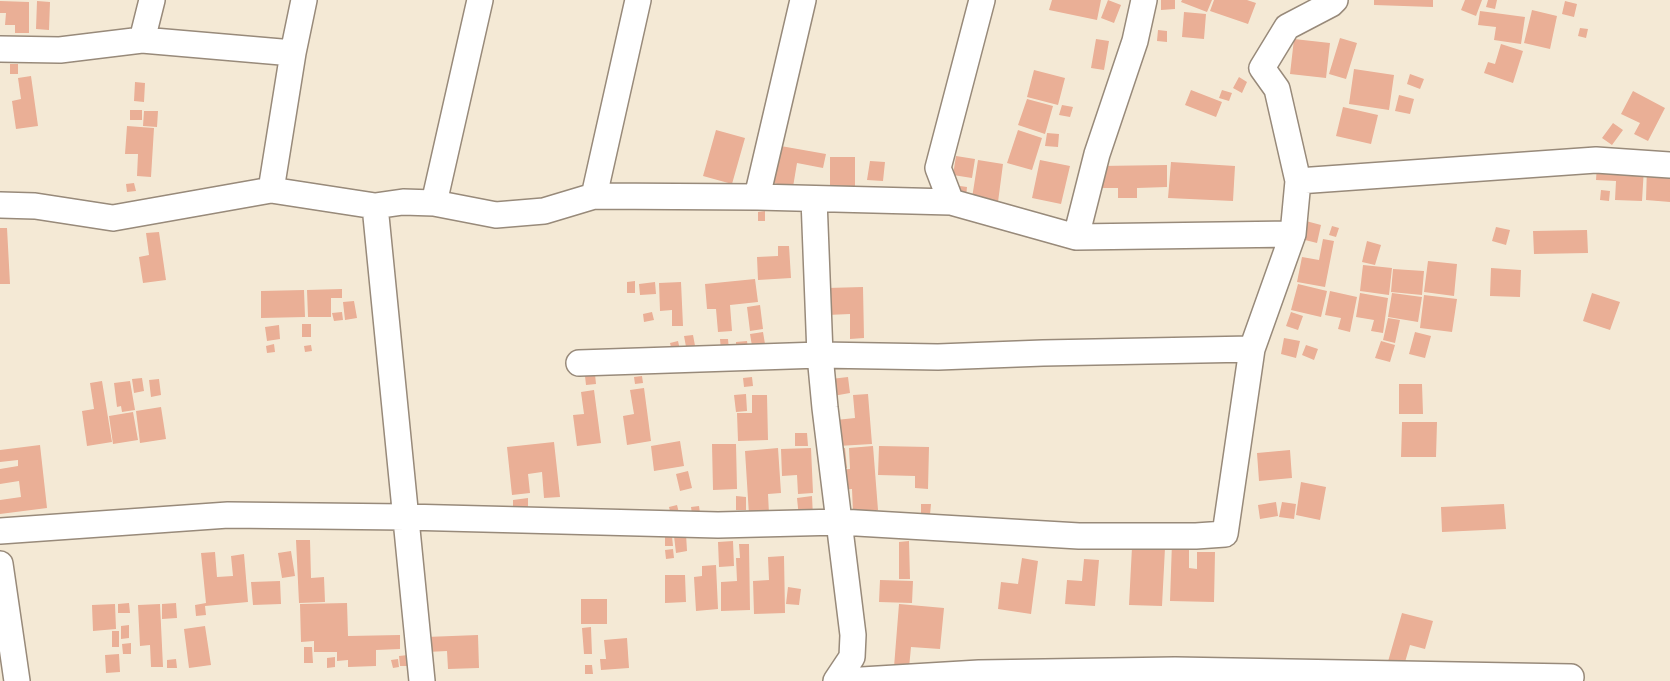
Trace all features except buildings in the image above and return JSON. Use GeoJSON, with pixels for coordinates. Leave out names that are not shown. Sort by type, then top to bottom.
{"type":"FeatureCollection","features":[{"type":"Feature","properties":{"kind":"street"},"geometry":{"type":"LineString","coordinates":[[142,40],[152,0]]}},
{"type":"Feature","properties":{"kind":"street"},"geometry":{"type":"LineString","coordinates":[[271,190],[293,53],[304,0]]}},
{"type":"Feature","properties":{"kind":"street"},"geometry":{"type":"LineString","coordinates":[[434,203],[480,0]]}},
{"type":"Feature","properties":{"kind":"street"},"geometry":{"type":"LineString","coordinates":[[594,196],[638,0]]}},
{"type":"Feature","properties":{"kind":"street"},"geometry":{"type":"LineString","coordinates":[[757,197],[803,0]]}},
{"type":"Feature","properties":{"kind":"street"},"geometry":{"type":"LineString","coordinates":[[951,202],[938,168],[982,0]]}},
{"type":"Feature","properties":{"kind":"street"},"geometry":{"type":"LineString","coordinates":[[1076,237],[1097,154],[1135,41],[1144,0]]}},
{"type":"Feature","properties":{"kind":"street"},"geometry":{"type":"LineString","coordinates":[[0,530],[228,515],[405,517],[718,526],[840,522],[1079,536],[1196,536],[1225,534],[1252,349],[1293,234],[1298,182],[1277,89],[1262,68],[1288,27],[1335,0]]}},
{"type":"Feature","properties":{"kind":"street"},"geometry":{"type":"LineString","coordinates":[[0,48],[60,50],[142,40],[293,53]]}},
{"type":"Feature","properties":{"kind":"street"},"geometry":{"type":"LineString","coordinates":[[1298,182],[1596,160],[1670,165]]}},
{"type":"Feature","properties":{"kind":"street"},"geometry":{"type":"LineString","coordinates":[[0,205],[35,206],[113,218],[271,190],[375,206],[403,202],[434,203],[496,215],[544,211],[594,196],[757,197],[951,202],[1076,237],[1293,234]]}},
{"type":"Feature","properties":{"kind":"street"},"geometry":{"type":"LineString","coordinates":[[814,199],[820,355],[852,635],[852,657],[836,681]]}},
{"type":"Feature","properties":{"kind":"street"},"geometry":{"type":"LineString","coordinates":[[375,206],[422,681]]}},
{"type":"Feature","properties":{"kind":"street"},"geometry":{"type":"LineString","coordinates":[[579,363],[820,355],[938,356],[1252,349]]}},
{"type":"Feature","properties":{"kind":"street"},"geometry":{"type":"LineString","coordinates":[[0,564],[17,681]]}},
{"type":"Feature","properties":{"kind":"street"},"geometry":{"type":"LineString","coordinates":[[845,681],[989,673],[1175,670],[1284,676],[1571,677]]}},
{"type":"Feature","properties":{"kind":"street"},"geometry":{"type":"LineString","coordinates":[[818,681],[825,681]]}}]}
